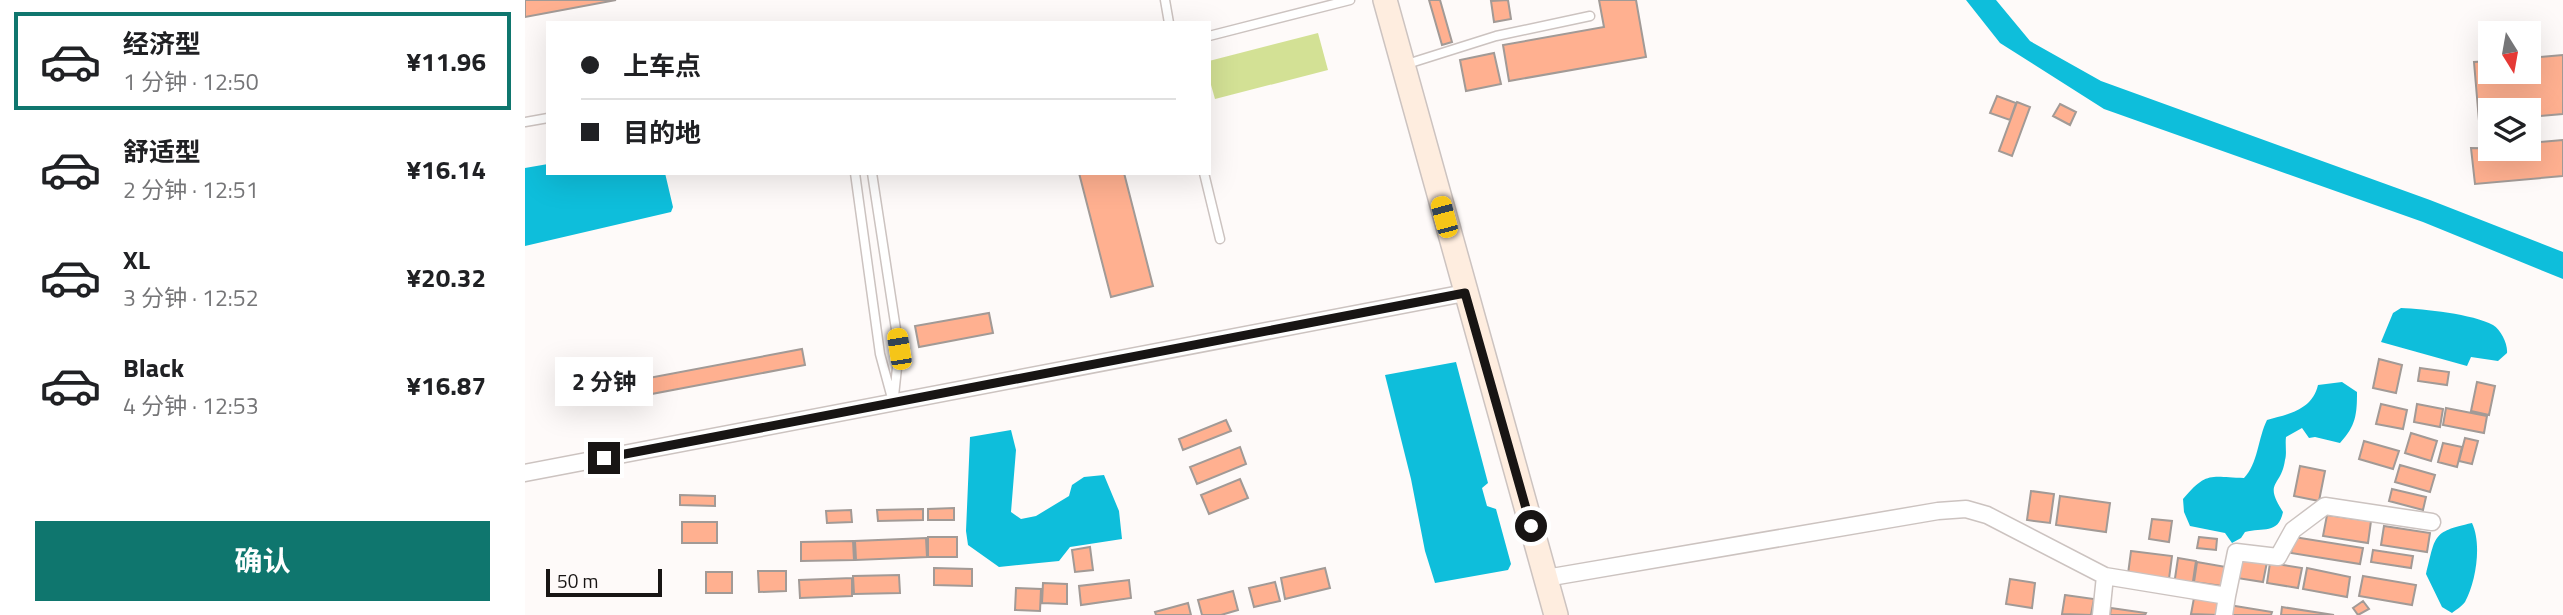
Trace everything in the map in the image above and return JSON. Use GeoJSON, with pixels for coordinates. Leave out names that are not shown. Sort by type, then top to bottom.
{"type":"FeatureCollection","features":[{"type":"Feature","properties":{"kind":"main road"},"geometry":{"type":"LineString","coordinates":[[1385,0],[1556,615]]}},
{"type":"Feature","properties":{"kind":"street"},"geometry":{"type":"LineString","coordinates":[[525,473],[1465,293]]}},
{"type":"Feature","properties":{"kind":"street"},"geometry":{"type":"LineString","coordinates":[[2224,615],[2236,552],[2278,557],[2293,530],[2325,506],[2432,522]]}},
{"type":"Feature","properties":{"kind":"street"},"geometry":{"type":"LineString","coordinates":[[1546,578],[1938,510],[1966,509],[1987,515],[2105,576],[2227,596]]}},
{"type":"Feature","properties":{"kind":"street"},"geometry":{"type":"LineString","coordinates":[[2101,615],[2105,576]]}},
{"type":"Feature","properties":{"kind":"lane"},"geometry":{"type":"LineString","coordinates":[[1165,0],[1169,21]]}},
{"type":"Feature","properties":{"kind":"lane"},"geometry":{"type":"LineString","coordinates":[[1211,35],[1321,4],[1350,0]]}},
{"type":"Feature","properties":{"kind":"lane"},"geometry":{"type":"LineString","coordinates":[[1403,66],[1496,36],[1590,16]]}},
{"type":"Feature","properties":{"kind":"lane"},"geometry":{"type":"LineString","coordinates":[[525,122],[546,118]]}},
{"type":"Feature","properties":{"kind":"lane"},"geometry":{"type":"LineString","coordinates":[[855,175],[880,354],[893,402]]}},
{"type":"Feature","properties":{"kind":"lane"},"geometry":{"type":"LineString","coordinates":[[872,175],[899,349],[893,402]]}},
{"type":"Feature","properties":{"kind":"lane"},"geometry":{"type":"LineString","coordinates":[[1204,175],[1220,239]]}},
{"type":"Feature","properties":{"kind":"green space"},"geometry":{"type":"Polygon","coordinates":[[[1318,33],[1328,70],[1215,99],[1211,85],[1211,60],[1318,33]]]}},
{"type":"Feature","properties":{"kind":"water"},"geometry":{"type":"Polygon","coordinates":[[[1966,0],[1996,0],[2030,41],[2101,81],[2430,200],[2563,252],[2563,279],[2423,222],[2104,109],[2000,43],[1966,0]]]}},
{"type":"Feature","properties":{"kind":"water"},"geometry":{"type":"Polygon","coordinates":[[[546,164],[546,175],[665,175],[673,207],[671,212],[525,246],[525,168],[546,164]]]}},
{"type":"Feature","properties":{"kind":"water"},"geometry":{"type":"Polygon","coordinates":[[[2401,308],[2448,313],[2484,321],[2496,327],[2507,353],[2498,361],[2471,357],[2467,366],[2381,342],[2393,313],[2401,308]]]}},
{"type":"Feature","properties":{"kind":"water"},"geometry":{"type":"Polygon","coordinates":[[[1456,362],[1488,483],[1482,488],[1487,506],[1496,509],[1511,564],[1508,570],[1435,583],[1425,551],[1411,479],[1385,375],[1456,362]]]}},
{"type":"Feature","properties":{"kind":"water"},"geometry":{"type":"Polygon","coordinates":[[[2342,382],[2357,392],[2357,400],[2352,425],[2340,443],[2309,438],[2302,428],[2286,437],[2283,469],[2274,489],[2274,495],[2283,512],[2274,527],[2245,532],[2232,543],[2225,533],[2190,526],[2184,512],[2183,499],[2191,490],[2210,478],[2244,478],[2252,466],[2267,420],[2299,410],[2311,400],[2318,385],[2342,382]]]}},
{"type":"Feature","properties":{"kind":"water"},"geometry":{"type":"Polygon","coordinates":[[[1011,430],[1016,450],[1011,512],[1021,519],[1036,516],[1069,496],[1072,485],[1084,477],[1104,475],[1119,511],[1122,539],[1070,547],[1059,561],[999,567],[968,545],[966,531],[970,437],[1011,430]]]}},
{"type":"Feature","properties":{"kind":"water"},"geometry":{"type":"Polygon","coordinates":[[[2472,523],[2477,541],[2475,574],[2465,602],[2452,613],[2442,607],[2426,574],[2437,538],[2449,529],[2472,523]]]}},
{"type":"Feature","properties":{"kind":"building"},"geometry":{"type":"Polygon","coordinates":[[[525,0],[616,0],[525,17],[525,0]]]}},
{"type":"Feature","properties":{"kind":"building"},"geometry":{"type":"Polygon","coordinates":[[[1429,0],[1440,0],[1452,42],[1442,45],[1429,0]]]}},
{"type":"Feature","properties":{"kind":"building"},"geometry":{"type":"Polygon","coordinates":[[[1508,0],[1511,19],[1494,22],[1491,1],[1508,0]]]}},
{"type":"Feature","properties":{"kind":"building"},"geometry":{"type":"Polygon","coordinates":[[[1599,0],[1636,0],[1646,57],[1509,81],[1503,45],[1604,27],[1599,0]]]}},
{"type":"Feature","properties":{"kind":"building"},"geometry":{"type":"Polygon","coordinates":[[[1494,53],[1501,84],[1466,91],[1460,60],[1494,53]]]}},
{"type":"Feature","properties":{"kind":"building"},"geometry":{"type":"Polygon","coordinates":[[[2563,55],[2563,114],[2541,116],[2541,98],[2478,98],[2478,109],[2474,62],[2478,62],[2478,84],[2541,84],[2541,57],[2563,55]]]}},
{"type":"Feature","properties":{"kind":"building"},"geometry":{"type":"Polygon","coordinates":[[[1997,96],[2016,103],[2010,120],[1990,113],[1997,96]]]}},
{"type":"Feature","properties":{"kind":"building"},"geometry":{"type":"Polygon","coordinates":[[[2017,102],[2030,107],[2012,156],[1999,151],[2017,102]]]}},
{"type":"Feature","properties":{"kind":"building"},"geometry":{"type":"Polygon","coordinates":[[[2060,104],[2076,112],[2070,125],[2053,116],[2060,104]]]}},
{"type":"Feature","properties":{"kind":"building"},"geometry":{"type":"Polygon","coordinates":[[[2563,140],[2563,176],[2475,184],[2471,148],[2478,148],[2478,161],[2541,161],[2541,142],[2563,140]]]}},
{"type":"Feature","properties":{"kind":"building"},"geometry":{"type":"Polygon","coordinates":[[[1080,175],[1125,175],[1153,286],[1111,297],[1080,175]]]}},
{"type":"Feature","properties":{"kind":"building"},"geometry":{"type":"Polygon","coordinates":[[[989,313],[993,333],[919,347],[915,326],[989,313]]]}},
{"type":"Feature","properties":{"kind":"building"},"geometry":{"type":"Polygon","coordinates":[[[802,349],[805,365],[641,396],[638,380],[802,349]]]}},
{"type":"Feature","properties":{"kind":"building"},"geometry":{"type":"Polygon","coordinates":[[[2379,359],[2402,365],[2396,393],[2373,388],[2379,359]]]}},
{"type":"Feature","properties":{"kind":"building"},"geometry":{"type":"Polygon","coordinates":[[[2420,368],[2449,372],[2447,385],[2418,381],[2420,368]]]}},
{"type":"Feature","properties":{"kind":"building"},"geometry":{"type":"Polygon","coordinates":[[[2477,382],[2495,386],[2489,415],[2471,411],[2477,382]]]}},
{"type":"Feature","properties":{"kind":"building"},"geometry":{"type":"Polygon","coordinates":[[[2381,404],[2407,410],[2403,429],[2376,424],[2381,404]]]}},
{"type":"Feature","properties":{"kind":"building"},"geometry":{"type":"Polygon","coordinates":[[[2417,404],[2443,409],[2440,427],[2414,422],[2417,404]]]}},
{"type":"Feature","properties":{"kind":"building"},"geometry":{"type":"Polygon","coordinates":[[[2446,408],[2487,416],[2484,433],[2443,425],[2446,408]]]}},
{"type":"Feature","properties":{"kind":"building"},"geometry":{"type":"Polygon","coordinates":[[[1226,420],[1231,431],[1183,450],[1179,439],[1226,420]]]}},
{"type":"Feature","properties":{"kind":"building"},"geometry":{"type":"Polygon","coordinates":[[[2411,433],[2437,441],[2431,461],[2405,453],[2411,433]]]}},
{"type":"Feature","properties":{"kind":"building"},"geometry":{"type":"Polygon","coordinates":[[[2465,438],[2478,441],[2472,464],[2459,461],[2465,438]]]}},
{"type":"Feature","properties":{"kind":"building"},"geometry":{"type":"Polygon","coordinates":[[[2364,441],[2399,451],[2393,469],[2359,459],[2364,441]]]}},
{"type":"Feature","properties":{"kind":"building"},"geometry":{"type":"Polygon","coordinates":[[[2443,443],[2462,447],[2457,467],[2438,462],[2443,443]]]}},
{"type":"Feature","properties":{"kind":"building"},"geometry":{"type":"Polygon","coordinates":[[[1240,447],[1246,464],[1197,484],[1190,467],[1240,447]]]}},
{"type":"Feature","properties":{"kind":"building"},"geometry":{"type":"Polygon","coordinates":[[[2400,465],[2435,475],[2430,492],[2395,482],[2400,465]]]}},
{"type":"Feature","properties":{"kind":"building"},"geometry":{"type":"Polygon","coordinates":[[[2300,466],[2325,471],[2319,501],[2294,496],[2300,466]]]}},
{"type":"Feature","properties":{"kind":"building"},"geometry":{"type":"Polygon","coordinates":[[[1240,479],[1248,498],[1209,514],[1201,495],[1240,479]]]}},
{"type":"Feature","properties":{"kind":"building"},"geometry":{"type":"Polygon","coordinates":[[[2392,489],[2426,497],[2423,510],[2389,501],[2392,489]]]}},
{"type":"Feature","properties":{"kind":"building"},"geometry":{"type":"Polygon","coordinates":[[[2031,491],[2054,494],[2050,523],[2027,520],[2031,491]]]}},
{"type":"Feature","properties":{"kind":"building"},"geometry":{"type":"Polygon","coordinates":[[[680,495],[715,496],[715,506],[680,505],[680,495]]]}},
{"type":"Feature","properties":{"kind":"building"},"geometry":{"type":"Polygon","coordinates":[[[2060,496],[2110,503],[2106,532],[2056,525],[2060,496]]]}},
{"type":"Feature","properties":{"kind":"building"},"geometry":{"type":"Polygon","coordinates":[[[954,508],[954,520],[928,520],[928,509],[954,508]]]}},
{"type":"Feature","properties":{"kind":"building"},"geometry":{"type":"Polygon","coordinates":[[[923,509],[923,520],[878,521],[877,510],[923,509]]]}},
{"type":"Feature","properties":{"kind":"building"},"geometry":{"type":"Polygon","coordinates":[[[851,510],[852,522],[827,523],[826,511],[851,510]]]}},
{"type":"Feature","properties":{"kind":"building"},"geometry":{"type":"Polygon","coordinates":[[[2327,515],[2371,521],[2368,543],[2323,536],[2327,515]]]}},
{"type":"Feature","properties":{"kind":"building"},"geometry":{"type":"Polygon","coordinates":[[[2152,519],[2172,521],[2169,542],[2149,539],[2152,519]]]}},
{"type":"Feature","properties":{"kind":"building"},"geometry":{"type":"Polygon","coordinates":[[[682,522],[717,522],[717,543],[682,543],[682,522]]]}},
{"type":"Feature","properties":{"kind":"building"},"geometry":{"type":"Polygon","coordinates":[[[2384,526],[2430,533],[2427,552],[2381,545],[2384,526]]]}},
{"type":"Feature","properties":{"kind":"building"},"geometry":{"type":"Polygon","coordinates":[[[928,537],[957,537],[957,557],[928,557],[928,537]]]}},
{"type":"Feature","properties":{"kind":"building"},"geometry":{"type":"Polygon","coordinates":[[[2199,537],[2217,539],[2216,550],[2197,548],[2199,537]]]}},
{"type":"Feature","properties":{"kind":"building"},"geometry":{"type":"Polygon","coordinates":[[[2294,537],[2363,548],[2360,564],[2291,553],[2294,537]]]}},
{"type":"Feature","properties":{"kind":"building"},"geometry":{"type":"Polygon","coordinates":[[[926,538],[927,557],[856,560],[855,541],[926,538]]]}},
{"type":"Feature","properties":{"kind":"building"},"geometry":{"type":"Polygon","coordinates":[[[853,541],[854,560],[801,561],[801,542],[853,541]]]}},
{"type":"Feature","properties":{"kind":"building"},"geometry":{"type":"Polygon","coordinates":[[[1090,547],[1093,570],[1075,572],[1072,550],[1090,547]]]}},
{"type":"Feature","properties":{"kind":"building"},"geometry":{"type":"Polygon","coordinates":[[[2373,550],[2413,556],[2411,568],[2371,562],[2373,550]]]}},
{"type":"Feature","properties":{"kind":"building"},"geometry":{"type":"Polygon","coordinates":[[[2131,551],[2172,556],[2169,579],[2128,574],[2131,551]]]}},
{"type":"Feature","properties":{"kind":"building"},"geometry":{"type":"Polygon","coordinates":[[[2178,558],[2196,561],[2192,588],[2174,585],[2178,558]]]}},
{"type":"Feature","properties":{"kind":"building"},"geometry":{"type":"Polygon","coordinates":[[[2240,558],[2267,562],[2263,582],[2237,578],[2240,558]]]}},
{"type":"Feature","properties":{"kind":"building"},"geometry":{"type":"Polygon","coordinates":[[[2197,562],[2226,567],[2222,586],[2194,582],[2197,562]]]}},
{"type":"Feature","properties":{"kind":"building"},"geometry":{"type":"Polygon","coordinates":[[[2270,563],[2302,568],[2298,588],[2267,583],[2270,563]]]}},
{"type":"Feature","properties":{"kind":"building"},"geometry":{"type":"Polygon","coordinates":[[[934,568],[972,569],[972,586],[934,585],[934,568]]]}},
{"type":"Feature","properties":{"kind":"building"},"geometry":{"type":"Polygon","coordinates":[[[1325,568],[1330,588],[1285,599],[1281,578],[1325,568]]]}},
{"type":"Feature","properties":{"kind":"building"},"geometry":{"type":"Polygon","coordinates":[[[2307,568],[2350,577],[2347,597],[2303,589],[2307,568]]]}},
{"type":"Feature","properties":{"kind":"building"},"geometry":{"type":"Polygon","coordinates":[[[758,571],[786,571],[786,591],[759,592],[758,571]]]}},
{"type":"Feature","properties":{"kind":"building"},"geometry":{"type":"Polygon","coordinates":[[[706,572],[732,572],[732,593],[706,593],[706,572]]]}},
{"type":"Feature","properties":{"kind":"building"},"geometry":{"type":"Polygon","coordinates":[[[899,575],[900,593],[854,594],[853,576],[899,575]]]}},
{"type":"Feature","properties":{"kind":"building"},"geometry":{"type":"Polygon","coordinates":[[[2363,576],[2416,585],[2412,605],[2359,596],[2363,576]]]}},
{"type":"Feature","properties":{"kind":"building"},"geometry":{"type":"Polygon","coordinates":[[[852,578],[852,596],[800,598],[799,580],[852,578]]]}},
{"type":"Feature","properties":{"kind":"building"},"geometry":{"type":"Polygon","coordinates":[[[2010,579],[2035,583],[2032,608],[2006,604],[2010,579]]]}},
{"type":"Feature","properties":{"kind":"building"},"geometry":{"type":"Polygon","coordinates":[[[1129,580],[1131,598],[1081,605],[1079,586],[1129,580]]]}},
{"type":"Feature","properties":{"kind":"building"},"geometry":{"type":"Polygon","coordinates":[[[1275,582],[1280,601],[1254,607],[1249,588],[1275,582]]]}},
{"type":"Feature","properties":{"kind":"building"},"geometry":{"type":"Polygon","coordinates":[[[1043,583],[1067,584],[1067,604],[1042,603],[1043,583]]]}},
{"type":"Feature","properties":{"kind":"building"},"geometry":{"type":"Polygon","coordinates":[[[1016,588],[1041,589],[1040,611],[1015,610],[1016,588]]]}},
{"type":"Feature","properties":{"kind":"building"},"geometry":{"type":"Polygon","coordinates":[[[1233,591],[1238,610],[1221,615],[1202,615],[1198,600],[1233,591]]]}},
{"type":"Feature","properties":{"kind":"building"},"geometry":{"type":"Polygon","coordinates":[[[2065,595],[2094,599],[2091,615],[2062,614],[2065,595]]]}},
{"type":"Feature","properties":{"kind":"building"},"geometry":{"type":"Polygon","coordinates":[[[2194,598],[2220,602],[2218,615],[2191,614],[2194,598]]]}},
{"type":"Feature","properties":{"kind":"building"},"geometry":{"type":"Polygon","coordinates":[[[2363,601],[2369,609],[2358,615],[2353,608],[2363,601]]]}},
{"type":"Feature","properties":{"kind":"building"},"geometry":{"type":"Polygon","coordinates":[[[1188,603],[1191,615],[1156,615],[1155,612],[1188,603]]]}},
{"type":"Feature","properties":{"kind":"building"},"geometry":{"type":"Polygon","coordinates":[[[2229,605],[2272,612],[2271,615],[2227,615],[2229,605]]]}},
{"type":"Feature","properties":{"kind":"building"},"geometry":{"type":"Polygon","coordinates":[[[2282,607],[2334,615],[2281,615],[2282,607]]]}},
{"type":"Feature","properties":{"kind":"building"},"geometry":{"type":"Polygon","coordinates":[[[2111,608],[2146,613],[2110,615],[2111,608]]]}},
{"type":"Feature","properties":{"kind":"route"},"geometry":{"type":"LineString","coordinates":[[604,458],[1465,293],[1531,526]]}}]}
